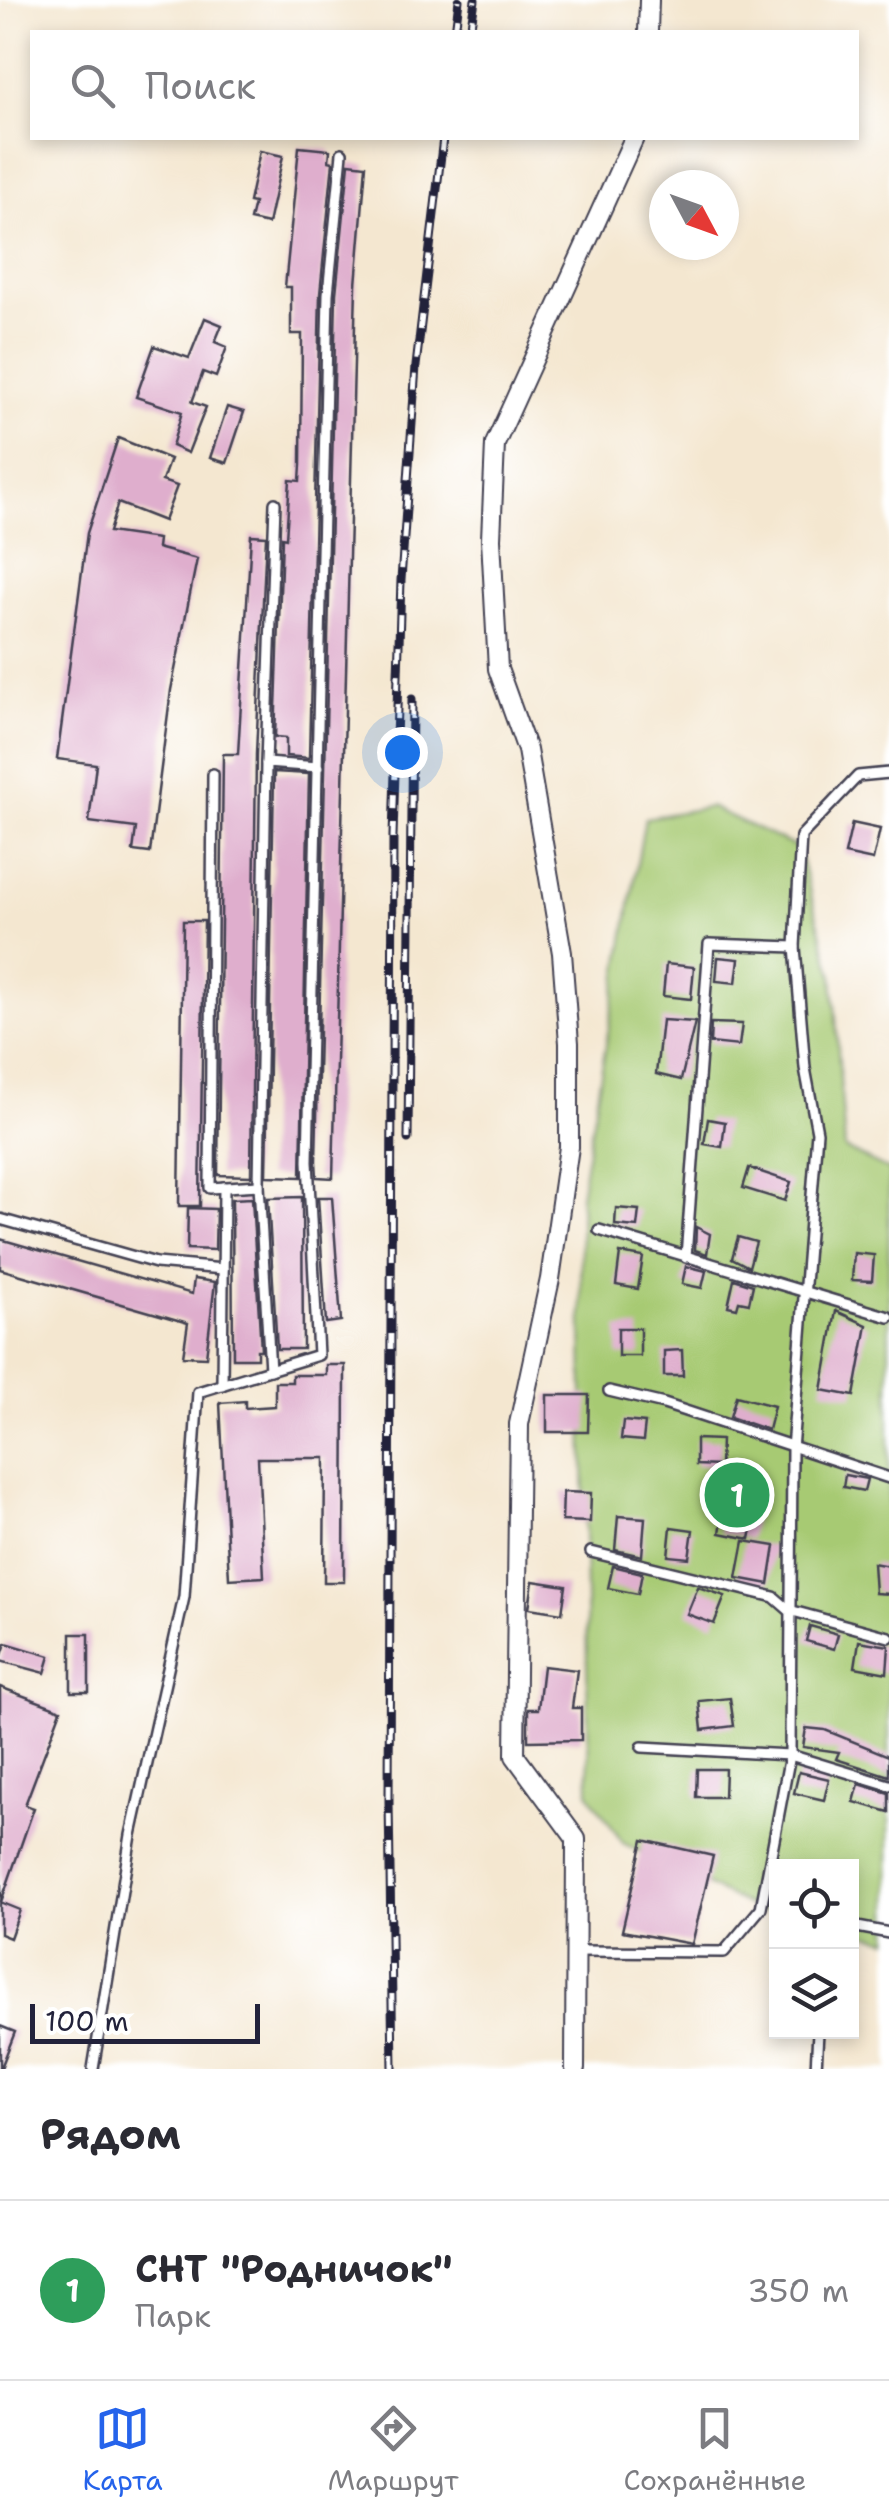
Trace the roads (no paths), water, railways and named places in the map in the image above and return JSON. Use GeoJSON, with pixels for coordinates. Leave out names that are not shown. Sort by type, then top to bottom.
{"type":"FeatureCollection","features":[{"type":"Feature","properties":{"kind":"street"},"geometry":{"type":"LineString","coordinates":[[648,30],[649,0]]}},
{"type":"Feature","properties":{"kind":"street"},"geometry":{"type":"LineString","coordinates":[[574,2069],[576,1838],[515,1756],[519,1424],[550,1280],[569,1147],[569,1043],[562,953],[528,750],[498,669],[492,539],[495,444],[633,140]]}},
{"type":"Feature","properties":{"kind":"lane"},"geometry":{"type":"LineString","coordinates":[[93,2069],[130,1835],[184,1597],[198,1392],[318,1355],[308,1161],[328,294],[342,152]]}},
{"type":"Feature","properties":{"kind":"lane"},"geometry":{"type":"LineString","coordinates":[[270,1370],[259,1185],[266,762],[276,503]]}},
{"type":"Feature","properties":{"kind":"lane"},"geometry":{"type":"LineString","coordinates":[[266,762],[318,767]]}},
{"type":"Feature","properties":{"kind":"lane"},"geometry":{"type":"LineString","coordinates":[[578,1952],[724,1952],[762,1908],[790,1755],[792,1449],[801,1291],[817,1132],[805,1068],[795,948],[801,836],[858,776],[889,772]]}},
{"type":"Feature","properties":{"kind":"lane"},"geometry":{"type":"LineString","coordinates":[[213,774],[210,1188],[259,1185]]}},
{"type":"Feature","properties":{"kind":"lane"},"geometry":{"type":"LineString","coordinates":[[686,1257],[709,944],[795,948]]}},
{"type":"Feature","properties":{"kind":"lane"},"geometry":{"type":"LineString","coordinates":[[222,1385],[224,1187]]}},
{"type":"Feature","properties":{"kind":"lane"},"geometry":{"type":"LineString","coordinates":[[0,1218],[156,1263],[223,1269]]}},
{"type":"Feature","properties":{"kind":"lane"},"geometry":{"type":"LineString","coordinates":[[599,1230],[889,1317]]}},
{"type":"Feature","properties":{"kind":"lane"},"geometry":{"type":"LineString","coordinates":[[609,1391],[664,1404],[889,1478]]}},
{"type":"Feature","properties":{"kind":"lane"},"geometry":{"type":"LineString","coordinates":[[591,1552],[774,1596],[789,1610],[889,1638]]}},
{"type":"Feature","properties":{"kind":"lane"},"geometry":{"type":"LineString","coordinates":[[642,1747],[790,1755],[889,1785]]}},
{"type":"Feature","properties":{"kind":"lane"},"geometry":{"type":"LineString","coordinates":[[762,1908],[769,1910]]}},
{"type":"Feature","properties":{"kind":"lane"},"geometry":{"type":"LineString","coordinates":[[859,1927],[889,1933]]}},
{"type":"Feature","properties":{"kind":"lane"},"geometry":{"type":"LineString","coordinates":[[816,2069],[818,2039]]}},
{"type":"Feature","properties":{"kind":"railway"},"geometry":{"type":"LineString","coordinates":[[455,30],[459,0]]}},
{"type":"Feature","properties":{"kind":"railway"},"geometry":{"type":"LineString","coordinates":[[470,30],[475,0]]}},
{"type":"Feature","properties":{"kind":"railway"},"geometry":{"type":"LineString","coordinates":[[393,2069],[389,1802],[393,836],[401,580],[416,366],[443,140]]}},
{"type":"Feature","properties":{"kind":"railway"},"geometry":{"type":"LineString","coordinates":[[408,1139],[412,699]]}},
{"type":"Feature","properties":{"kind":"place","name":"СНТ \"Родничок\""},"geometry":{"type":"Point","coordinates":[737,1495]}}]}
